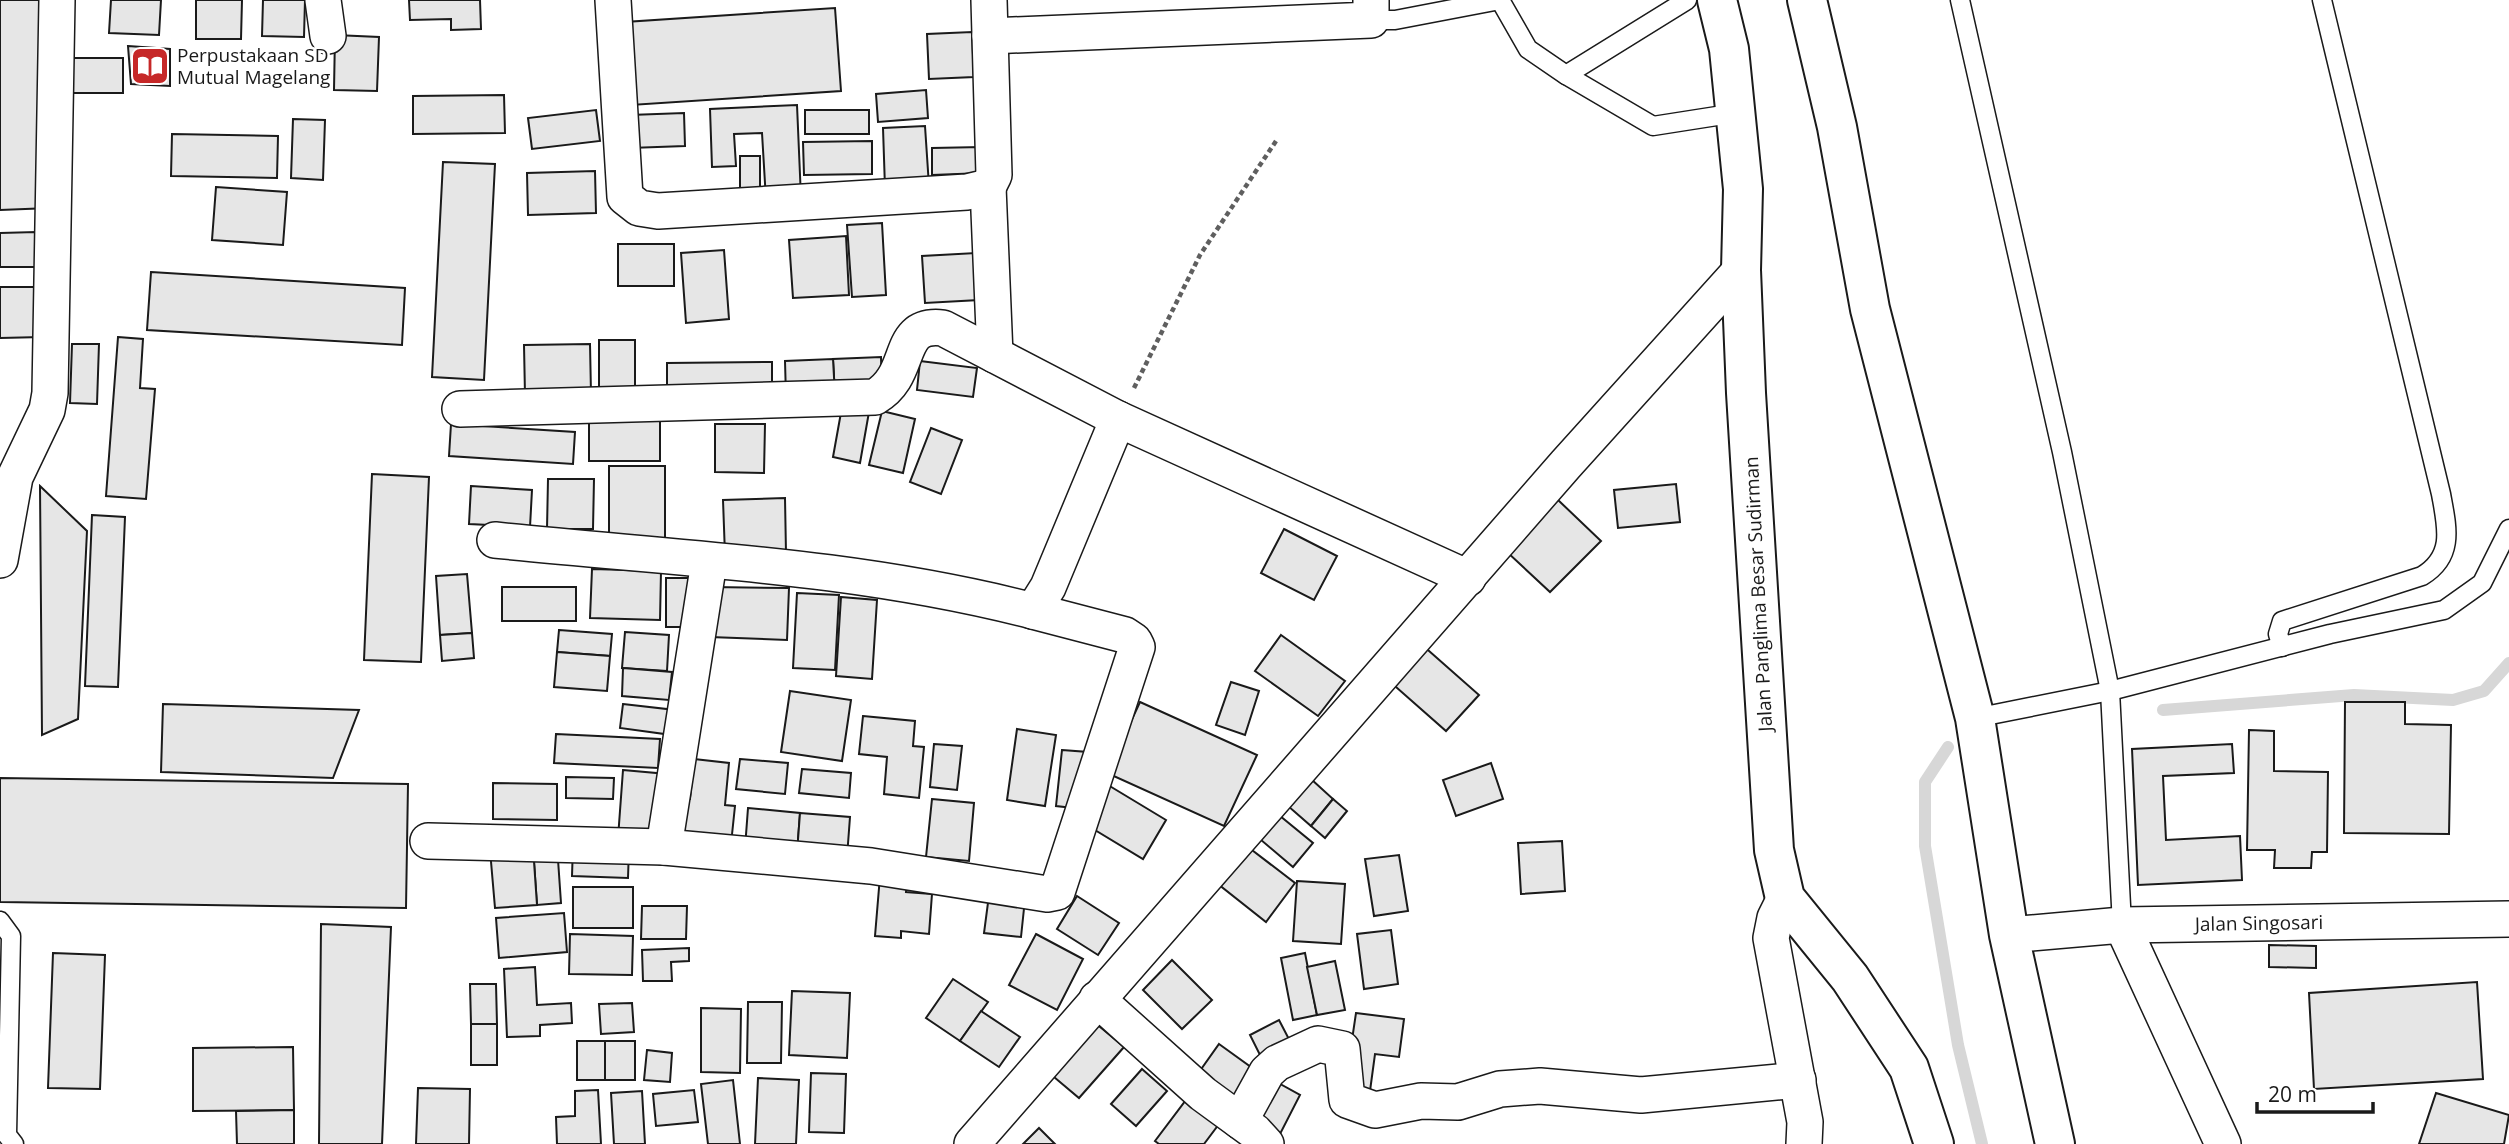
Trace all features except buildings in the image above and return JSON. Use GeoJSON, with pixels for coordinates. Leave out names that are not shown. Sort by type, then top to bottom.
{"type":"FeatureCollection","features":[{"type":"Feature","properties":{"kind":"main road","name":"Jalan Panglima Besar Sudirman"},"geometry":{"type":"LineString","coordinates":[[1717,0],[1729,49],[1743,188],[1741,270],[1769,803],[1774,850],[1785,898],[1850,978],[1909,1068],[1934,1144]]}},
{"type":"Feature","properties":{"kind":"main road"},"geometry":{"type":"LineString","coordinates":[[1807,0],[1837,127],[1870,309],[1975,718],[2008,935],[2055,1144]]}},
{"type":"Feature","properties":{"kind":"street"},"geometry":{"type":"LineString","coordinates":[[0,560],[15,477],[47,410],[50,393],[57,0]]}},
{"type":"Feature","properties":{"kind":"street"},"geometry":{"type":"LineString","coordinates":[[324,0],[328,36]]}},
{"type":"Feature","properties":{"kind":"street"},"geometry":{"type":"LineString","coordinates":[[612,0],[623,183],[625,197],[639,208],[658,211],[685,210],[967,192],[988,187]]}},
{"type":"Feature","properties":{"kind":"street"},"geometry":{"type":"LineString","coordinates":[[989,0],[994,174],[988,187],[995,355]]}},
{"type":"Feature","properties":{"kind":"street"},"geometry":{"type":"LineString","coordinates":[[990,36],[1371,10]]}},
{"type":"Feature","properties":{"kind":"street"},"geometry":{"type":"LineString","coordinates":[[972,1144],[1741,270]]}},
{"type":"Feature","properties":{"kind":"street"},"geometry":{"type":"LineString","coordinates":[[460,409],[875,397],[887,390],[896,379],[912,335],[921,328],[943,328],[1118,419],[1468,578]]}},
{"type":"Feature","properties":{"kind":"street"},"geometry":{"type":"LineString","coordinates":[[1033,611],[1048,587],[1118,419]]}},
{"type":"Feature","properties":{"kind":"street"},"geometry":{"type":"LineString","coordinates":[[428,841],[664,846],[871,866],[1047,894],[1057,892],[1137,647],[1134,640],[1125,635],[953,590],[767,563],[709,562],[495,540]]}},
{"type":"Feature","properties":{"kind":"street"},"geometry":{"type":"LineString","coordinates":[[664,846],[709,562]]}},
{"type":"Feature","properties":{"kind":"street"},"geometry":{"type":"LineString","coordinates":[[1785,898],[1775,918],[1771,938],[1805,1122],[1804,1144]]}},
{"type":"Feature","properties":{"kind":"street","name":"Jalan Singosari"},"geometry":{"type":"LineString","coordinates":[[2008,935],[2122,925],[2509,919]]}},
{"type":"Feature","properties":{"kind":"street"},"geometry":{"type":"LineString","coordinates":[[2122,925],[2223,1144]]}},
{"type":"Feature","properties":{"kind":"street"},"geometry":{"type":"LineString","coordinates":[[1097,999],[1203,1094],[1240,1121],[1265,1144]]}},
{"type":"Feature","properties":{"kind":"street"},"geometry":{"type":"LineString","coordinates":[[1240,1121],[1267,1072],[1277,1063],[1318,1044],[1342,1049],[1347,1100],[1375,1110],[1421,1101],[1458,1102],[1500,1089],[1540,1086],[1641,1095],[1798,1080]]}},
{"type":"Feature","properties":{"kind":"lane"},"geometry":{"type":"LineString","coordinates":[[1371,10],[1395,20],[1500,0],[1528,49],[1566,75],[1653,126],[1736,113]]}},
{"type":"Feature","properties":{"kind":"lane"},"geometry":{"type":"LineString","coordinates":[[1566,75],[1687,0]]}},
{"type":"Feature","properties":{"kind":"lane"},"geometry":{"type":"LineString","coordinates":[[1959,0],[2062,452],[2110,691],[2122,925]]}},
{"type":"Feature","properties":{"kind":"lane"},"geometry":{"type":"LineString","coordinates":[[2282,647],[2278,626],[2282,621],[2422,576],[2435,568],[2445,550],[2445,519],[2441,494],[2322,0]]}},
{"type":"Feature","properties":{"kind":"lane"},"geometry":{"type":"LineString","coordinates":[[1975,718],[2110,691],[2282,647],[2444,610],[2482,583],[2509,529]]}},
{"type":"Feature","properties":{"kind":"lane"},"geometry":{"type":"LineString","coordinates":[[0,921],[10,936],[7,1135],[14,1144]]}},
{"type":"Feature","properties":{"kind":"path"},"geometry":{"type":"LineString","coordinates":[[1118,419],[1200,255],[1276,141]]}},
{"type":"Feature","properties":{"kind":"waterway"},"geometry":{"type":"LineString","coordinates":[[2163,710],[2354,695],[2453,700],[2484,691],[2509,663]]}},
{"type":"Feature","properties":{"kind":"waterway"},"geometry":{"type":"LineString","coordinates":[[1948,747],[1925,782],[1925,846],[1958,1045],[1982,1144]]}},
{"type":"Feature","properties":{"kind":"place","name":"Perpustakaan SD Mutual Magelang"},"geometry":{"type":"Point","coordinates":[150,66]}}]}
